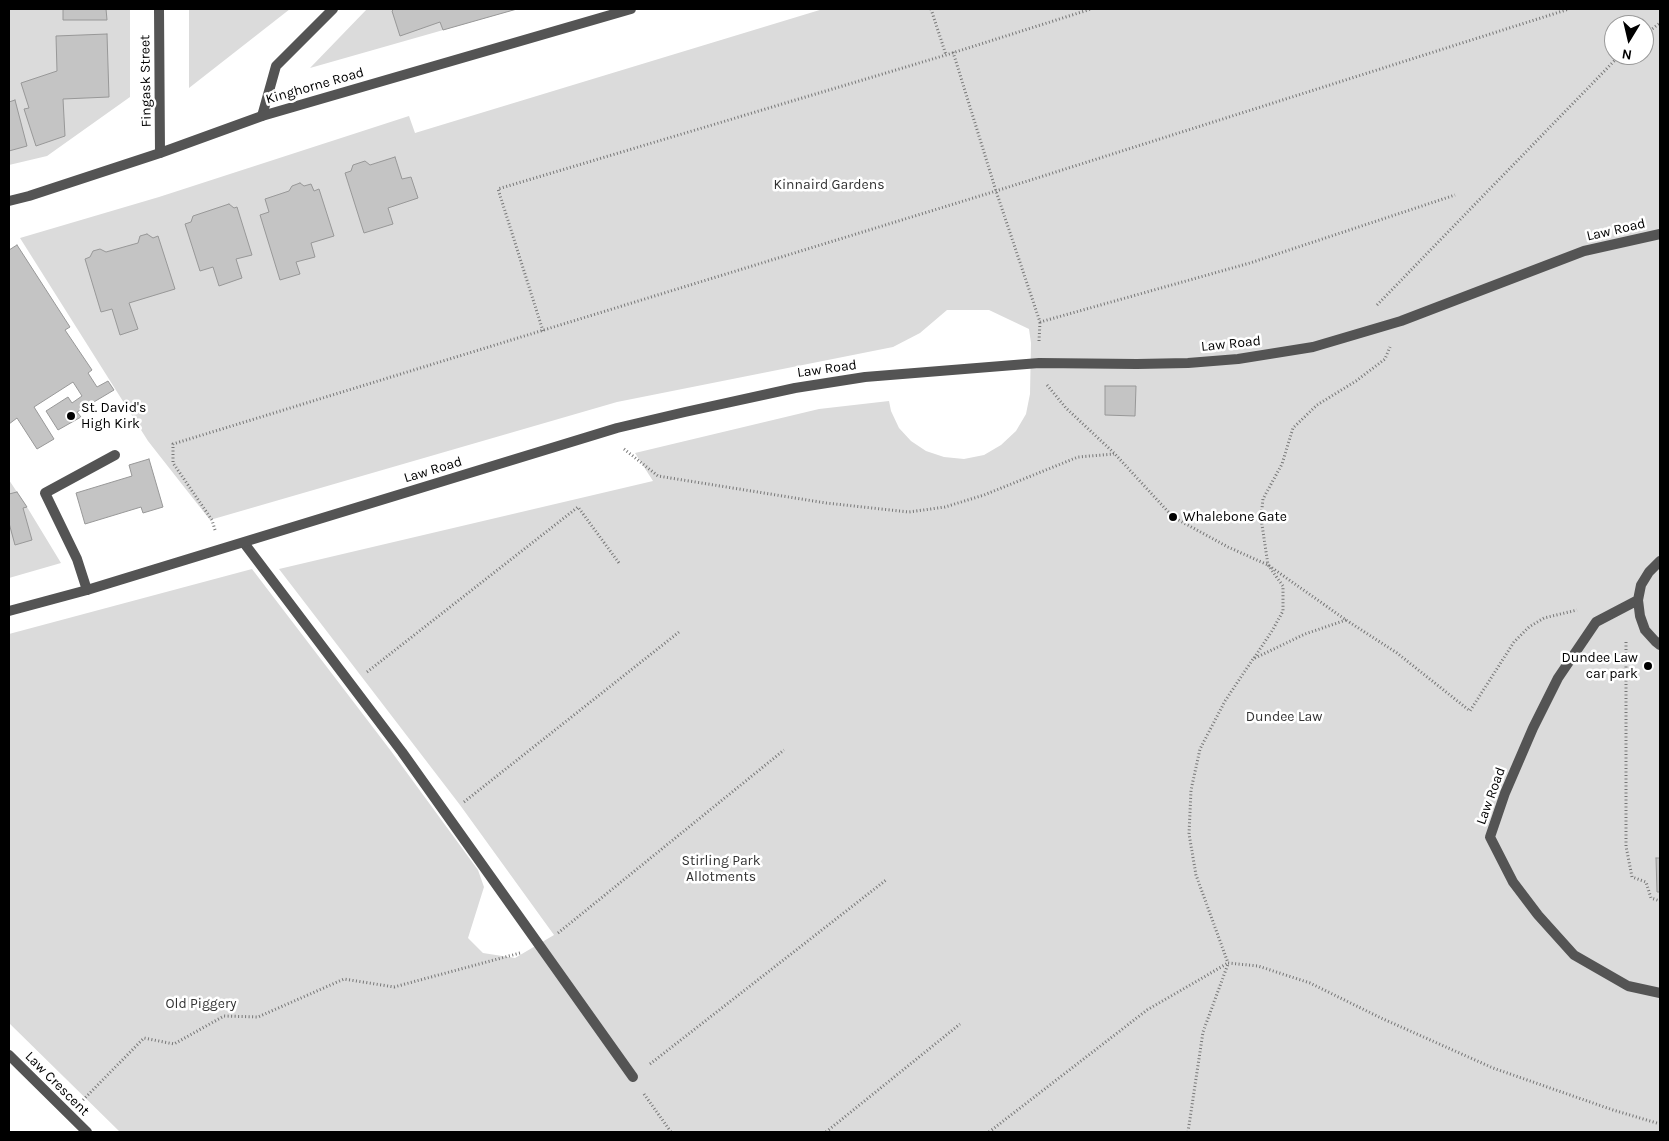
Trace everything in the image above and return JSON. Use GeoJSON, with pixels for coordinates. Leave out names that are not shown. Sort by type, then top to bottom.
{"type":"FeatureCollection","features":[{"type":"Feature","properties":{"kind":"street","name":"Fingask Street"},"geometry":{"type":"LineString","coordinates":[[159,9],[160,153]]}},
{"type":"Feature","properties":{"kind":"street"},"geometry":{"type":"LineString","coordinates":[[262,116],[276,66],[333,9]]}},
{"type":"Feature","properties":{"kind":"street","name":"Kinghorne Road"},"geometry":{"type":"LineString","coordinates":[[9,200],[29,196],[160,153],[262,116],[631,9]]}},
{"type":"Feature","properties":{"kind":"street","name":"Law Road"},"geometry":{"type":"LineString","coordinates":[[9,611],[87,590],[617,428],[685,412],[795,388],[865,378],[1039,363],[1137,364],[1238,359],[1313,347],[1401,321],[1584,251],[1660,234]]}},
{"type":"Feature","properties":{"kind":"street"},"geometry":{"type":"LineString","coordinates":[[87,590],[77,558],[45,493],[115,455]]}},
{"type":"Feature","properties":{"kind":"street"},"geometry":{"type":"LineString","coordinates":[[244,542],[402,752],[633,1077]]}},
{"type":"Feature","properties":{"kind":"street"},"geometry":{"type":"LineString","coordinates":[[1660,561],[1649,572],[1642,585],[1638,600],[1640,616],[1645,630],[1660,645]]}},
{"type":"Feature","properties":{"kind":"street","name":"Law Road"},"geometry":{"type":"LineString","coordinates":[[1638,600],[1596,622],[1558,678],[1533,728],[1505,793],[1490,837],[1513,882],[1538,915],[1574,955],[1628,986],[1660,993]]}},
{"type":"Feature","properties":{"kind":"street","name":"Law Crescent"},"geometry":{"type":"LineString","coordinates":[[9,1055],[87,1132]]}},
{"type":"Feature","properties":{"kind":"path"},"geometry":{"type":"LineString","coordinates":[[931,9],[946,54]]}},
{"type":"Feature","properties":{"kind":"path"},"geometry":{"type":"LineString","coordinates":[[543,331],[498,189],[1091,9]]}},
{"type":"Feature","properties":{"kind":"path"},"geometry":{"type":"LineString","coordinates":[[222,549],[212,520],[172,463],[172,444],[996,191],[1569,9]]}},
{"type":"Feature","properties":{"kind":"path"},"geometry":{"type":"LineString","coordinates":[[953,52],[996,191],[1040,322],[1250,263],[1455,195]]}},
{"type":"Feature","properties":{"kind":"path"},"geometry":{"type":"LineString","coordinates":[[1378,329],[1377,304],[1610,65]]}},
{"type":"Feature","properties":{"kind":"path"},"geometry":{"type":"LineString","coordinates":[[1188,1132],[1203,1032],[1228,964],[1196,875],[1189,834],[1191,790],[1200,749],[1225,701],[1272,632],[1283,611],[1283,586],[1268,565],[1261,518],[1263,499],[1282,464],[1294,428],[1317,405],[1356,381],[1386,359],[1401,321]]}},
{"type":"Feature","properties":{"kind":"path"},"geometry":{"type":"LineString","coordinates":[[1039,363],[1040,374],[1066,408],[1114,454],[1172,517],[1268,565],[1397,653],[1470,711],[1514,642],[1529,627],[1544,618],[1562,612],[1579,610],[1596,622]]}},
{"type":"Feature","properties":{"kind":"path"},"geometry":{"type":"LineString","coordinates":[[624,449],[658,476],[826,503],[909,512],[945,507],[984,495],[1078,458],[1114,454]]}},
{"type":"Feature","properties":{"kind":"path"},"geometry":{"type":"LineString","coordinates":[[351,685],[578,507],[619,563]]}},
{"type":"Feature","properties":{"kind":"path"},"geometry":{"type":"LineString","coordinates":[[1626,607],[1626,846],[1632,877],[1646,882],[1651,898],[1660,901]]}},
{"type":"Feature","properties":{"kind":"path"},"geometry":{"type":"LineString","coordinates":[[1253,659],[1305,634],[1346,620]]}},
{"type":"Feature","properties":{"kind":"path"},"geometry":{"type":"LineString","coordinates":[[447,816],[679,632]]}},
{"type":"Feature","properties":{"kind":"path"},"geometry":{"type":"LineString","coordinates":[[69,1114],[144,1038],[174,1044],[224,1016],[258,1017],[344,979],[394,987],[540,947],[784,750]]}},
{"type":"Feature","properties":{"kind":"path"},"geometry":{"type":"LineString","coordinates":[[671,1132],[633,1077],[886,880]]}},
{"type":"Feature","properties":{"kind":"path"},"geometry":{"type":"LineString","coordinates":[[989,1132],[1147,1010],[1228,964],[1258,966],[1310,983],[1381,1018],[1493,1068],[1613,1110],[1660,1124]]}},
{"type":"Feature","properties":{"kind":"path"},"geometry":{"type":"LineString","coordinates":[[826,1132],[960,1024]]}},
{"type":"Feature","properties":{"kind":"green space"},"geometry":{"type":"Polygon","coordinates":[[[9,9],[130,9],[130,97],[47,156],[9,165],[9,9]]]}},
{"type":"Feature","properties":{"kind":"green space"},"geometry":{"type":"Polygon","coordinates":[[[189,9],[290,9],[189,88],[189,9]]]}},
{"type":"Feature","properties":{"kind":"green space"},"geometry":{"type":"Polygon","coordinates":[[[367,9],[517,9],[310,68],[367,9]]]}},
{"type":"Feature","properties":{"kind":"green space"},"geometry":{"type":"Polygon","coordinates":[[[823,9],[1660,9],[1660,1132],[120,1132],[9,1023],[9,634],[252,569],[391,751],[478,870],[484,887],[468,938],[483,953],[515,958],[554,935],[460,805],[279,569],[653,481],[635,453],[819,409],[889,401],[891,411],[899,428],[911,441],[926,451],[944,457],[964,459],[984,455],[1001,445],[1016,431],[1026,414],[1030,394],[1031,343],[1029,329],[989,310],[947,310],[920,333],[893,347],[617,402],[210,520],[148,441],[20,238],[159,197],[409,116],[415,133],[823,9]]]}},
{"type":"Feature","properties":{"kind":"green space"},"geometry":{"type":"Polygon","coordinates":[[[9,480],[61,563],[9,578],[9,480]]]}},
{"type":"Feature","properties":{"kind":"building"},"geometry":{"type":"Polygon","coordinates":[[[63,9],[106,9],[107,20],[63,20],[63,9]]]}},
{"type":"Feature","properties":{"kind":"building"},"geometry":{"type":"Polygon","coordinates":[[[394,9],[517,9],[443,30],[440,22],[400,36],[392,11],[394,9]]]}},
{"type":"Feature","properties":{"kind":"building"},"geometry":{"type":"Polygon","coordinates":[[[107,34],[109,97],[63,99],[65,136],[36,146],[24,109],[29,108],[21,83],[57,71],[56,36],[107,34]]]}},
{"type":"Feature","properties":{"kind":"building"},"geometry":{"type":"Polygon","coordinates":[[[15,100],[27,146],[9,151],[9,102],[15,100]]]}},
{"type":"Feature","properties":{"kind":"building"},"geometry":{"type":"Polygon","coordinates":[[[395,157],[402,179],[411,177],[418,198],[388,208],[393,224],[364,233],[345,173],[351,171],[353,165],[365,161],[370,165],[395,157]]]}},
{"type":"Feature","properties":{"kind":"building"},"geometry":{"type":"Polygon","coordinates":[[[300,183],[304,186],[311,184],[314,191],[319,189],[334,236],[311,243],[315,257],[296,262],[300,274],[280,280],[260,215],[269,212],[265,199],[289,191],[292,186],[300,183]]]}},
{"type":"Feature","properties":{"kind":"building"},"geometry":{"type":"Polygon","coordinates":[[[229,204],[234,208],[237,207],[252,255],[236,259],[242,278],[219,286],[213,267],[200,271],[185,224],[191,222],[193,216],[229,204]]]}},
{"type":"Feature","properties":{"kind":"building"},"geometry":{"type":"Polygon","coordinates":[[[147,234],[153,238],[158,236],[175,289],[129,303],[138,329],[120,335],[112,309],[101,312],[85,259],[90,257],[93,251],[100,249],[106,252],[138,243],[140,236],[147,234]]]}},
{"type":"Feature","properties":{"kind":"building"},"geometry":{"type":"Polygon","coordinates":[[[17,245],[70,327],[65,330],[92,370],[88,373],[97,387],[108,381],[114,390],[77,412],[81,417],[58,430],[46,411],[68,397],[72,403],[82,396],[73,382],[34,407],[54,439],[37,449],[17,418],[9,424],[9,250],[17,245]]]}},
{"type":"Feature","properties":{"kind":"building"},"geometry":{"type":"Polygon","coordinates":[[[1105,386],[1136,386],[1135,416],[1105,415],[1105,386]]]}},
{"type":"Feature","properties":{"kind":"building"},"geometry":{"type":"Polygon","coordinates":[[[149,459],[163,507],[143,513],[141,507],[85,524],[76,493],[132,476],[129,465],[149,459]]]}},
{"type":"Feature","properties":{"kind":"building"},"geometry":{"type":"Polygon","coordinates":[[[17,492],[27,507],[23,508],[32,540],[15,545],[9,523],[9,494],[17,492]]]}},
{"type":"Feature","properties":{"kind":"building"},"geometry":{"type":"Polygon","coordinates":[[[1656,858],[1660,858],[1660,892],[1657,892],[1656,858]]]}},
{"type":"Feature","properties":{"kind":"place","name":"St. David's High Kirk"},"geometry":{"type":"Point","coordinates":[71,416]}},
{"type":"Feature","properties":{"kind":"place","name":"Whalebone Gate"},"geometry":{"type":"Point","coordinates":[1173,517]}},
{"type":"Feature","properties":{"kind":"place","name":"Dundee Law car park"},"geometry":{"type":"Point","coordinates":[1648,666]}},
{"type":"Feature","properties":{"kind":"park label","name":"Kinnaird Gardens"},"geometry":{"type":"Point","coordinates":[829,185]}},
{"type":"Feature","properties":{"kind":"park label","name":"Dundee Law"},"geometry":{"type":"Point","coordinates":[1284,717]}},
{"type":"Feature","properties":{"kind":"park label","name":"Stirling Park Allotments"},"geometry":{"type":"Point","coordinates":[721,870]}},
{"type":"Feature","properties":{"kind":"park label","name":"Old Piggery"},"geometry":{"type":"Point","coordinates":[201,1004]}}]}
